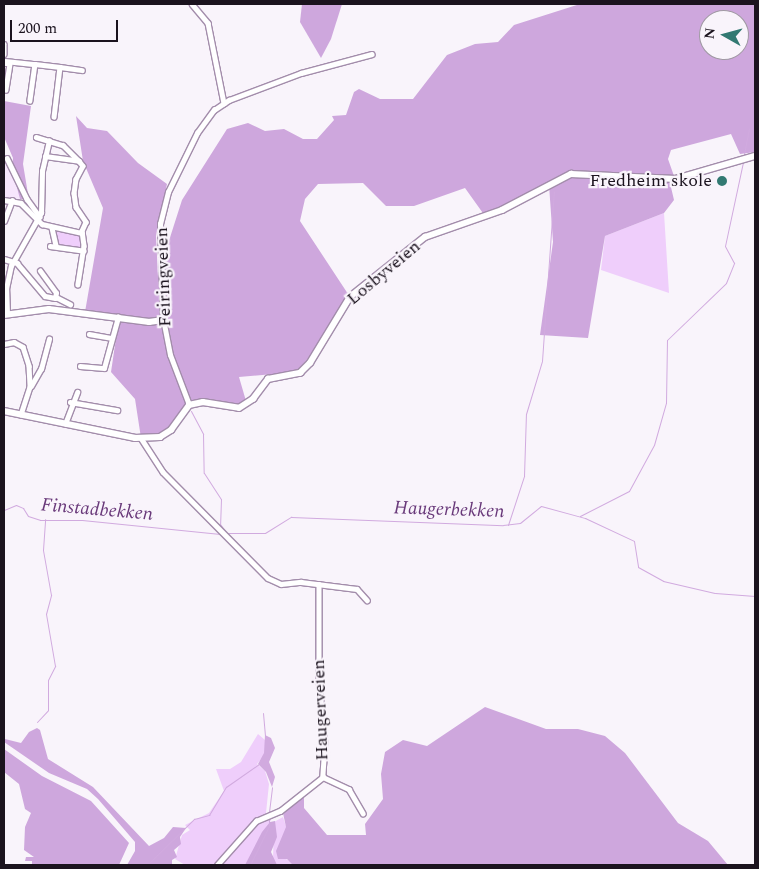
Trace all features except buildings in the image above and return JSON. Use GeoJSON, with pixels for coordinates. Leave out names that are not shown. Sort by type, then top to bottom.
{"type":"FeatureCollection","features":[{"type":"Feature","properties":{"kind":"main road","name":"Losbyveien"},"geometry":{"type":"LineString","coordinates":[[189,405],[203,402],[240,408],[253,399],[268,379],[300,374],[310,363],[350,297],[425,237],[502,210],[571,174],[676,179],[755,156]]}},
{"type":"Feature","properties":{"kind":"main road"},"geometry":{"type":"LineString","coordinates":[[6,315],[49,309],[137,321],[163,320]]}},
{"type":"Feature","properties":{"kind":"main road"},"geometry":{"type":"LineString","coordinates":[[4,411],[141,438],[165,434],[189,405]]}},
{"type":"Feature","properties":{"kind":"street"},"geometry":{"type":"LineString","coordinates":[[192,4],[208,23],[224,103]]}},
{"type":"Feature","properties":{"kind":"street"},"geometry":{"type":"LineString","coordinates":[[4,44],[5,60],[10,64],[6,90]]}},
{"type":"Feature","properties":{"kind":"street","name":"Feiringveien"},"geometry":{"type":"LineString","coordinates":[[189,405],[170,355],[163,320],[160,224],[163,208],[201,126],[224,103],[301,73],[372,54]]}},
{"type":"Feature","properties":{"kind":"street"},"geometry":{"type":"LineString","coordinates":[[5,60],[82,70]]}},
{"type":"Feature","properties":{"kind":"street"},"geometry":{"type":"LineString","coordinates":[[30,101],[35,64]]}},
{"type":"Feature","properties":{"kind":"street"},"geometry":{"type":"LineString","coordinates":[[54,117],[60,67]]}},
{"type":"Feature","properties":{"kind":"street"},"geometry":{"type":"LineString","coordinates":[[36,138],[67,148],[79,160],[82,171],[76,179],[74,198],[85,220],[82,233],[84,251],[78,285]]}},
{"type":"Feature","properties":{"kind":"street"},"geometry":{"type":"LineString","coordinates":[[6,315],[6,290],[13,260],[39,219],[43,166],[49,141]]}},
{"type":"Feature","properties":{"kind":"street"},"geometry":{"type":"LineString","coordinates":[[45,156],[79,160]]}},
{"type":"Feature","properties":{"kind":"street"},"geometry":{"type":"LineString","coordinates":[[7,158],[39,219]]}},
{"type":"Feature","properties":{"kind":"street"},"geometry":{"type":"LineString","coordinates":[[4,200],[21,203],[52,228],[82,233]]}},
{"type":"Feature","properties":{"kind":"street"},"geometry":{"type":"LineString","coordinates":[[4,221],[12,200]]}},
{"type":"Feature","properties":{"kind":"street"},"geometry":{"type":"LineString","coordinates":[[52,228],[56,246]]}},
{"type":"Feature","properties":{"kind":"street"},"geometry":{"type":"LineString","coordinates":[[50,246],[84,251]]}},
{"type":"Feature","properties":{"kind":"street"},"geometry":{"type":"LineString","coordinates":[[4,259],[13,260],[45,296],[56,297],[70,304]]}},
{"type":"Feature","properties":{"kind":"street"},"geometry":{"type":"LineString","coordinates":[[40,271],[56,297]]}},
{"type":"Feature","properties":{"kind":"street"},"geometry":{"type":"LineString","coordinates":[[80,366],[104,368],[118,317]]}},
{"type":"Feature","properties":{"kind":"street"},"geometry":{"type":"LineString","coordinates":[[89,334],[111,338]]}},
{"type":"Feature","properties":{"kind":"street"},"geometry":{"type":"LineString","coordinates":[[22,415],[30,387],[41,368],[49,339]]}},
{"type":"Feature","properties":{"kind":"street"},"geometry":{"type":"LineString","coordinates":[[4,344],[14,342],[23,347],[29,366],[30,387]]}},
{"type":"Feature","properties":{"kind":"street"},"geometry":{"type":"LineString","coordinates":[[65,424],[70,402],[77,392]]}},
{"type":"Feature","properties":{"kind":"street"},"geometry":{"type":"LineString","coordinates":[[70,402],[117,410]]}},
{"type":"Feature","properties":{"kind":"street"},"geometry":{"type":"LineString","coordinates":[[141,438],[163,472],[268,578],[281,584],[319,584],[357,589],[367,600]]}},
{"type":"Feature","properties":{"kind":"street","name":"Haugerveien"},"geometry":{"type":"LineString","coordinates":[[319,584],[319,680],[325,745],[323,777],[349,790],[363,813]]}},
{"type":"Feature","properties":{"kind":"street"},"geometry":{"type":"LineString","coordinates":[[217,865],[256,821],[280,811],[323,777]]}},
{"type":"Feature","properties":{"kind":"shaded area"},"geometry":{"type":"Polygon","coordinates":[[[302,4],[342,4],[331,39],[321,58],[300,22],[302,4]]]}},
{"type":"Feature","properties":{"kind":"shaded area"},"geometry":{"type":"Polygon","coordinates":[[[580,4],[755,4],[755,152],[740,154],[731,134],[671,150],[668,159],[674,176],[670,183],[674,200],[664,213],[605,236],[588,338],[540,335],[553,242],[549,185],[485,216],[465,188],[414,206],[386,206],[363,183],[318,184],[305,199],[300,221],[350,297],[318,347],[296,372],[239,377],[246,401],[238,410],[190,402],[170,432],[141,438],[135,399],[111,372],[119,318],[85,312],[103,208],[83,161],[76,116],[87,128],[107,131],[138,163],[167,184],[156,236],[158,275],[182,200],[227,129],[248,123],[265,131],[284,129],[303,139],[317,139],[334,120],[332,116],[346,115],[354,92],[359,89],[380,99],[413,99],[447,55],[475,44],[498,42],[514,25],[580,4]]]}},
{"type":"Feature","properties":{"kind":"shaded area"},"geometry":{"type":"Polygon","coordinates":[[[4,101],[31,106],[23,164],[29,200],[20,199],[12,169],[13,158],[4,137],[4,101]]]}},
{"type":"Feature","properties":{"kind":"shaded area"},"geometry":{"type":"Polygon","coordinates":[[[4,159],[12,169],[20,199],[4,198],[4,159]]]}},
{"type":"Feature","properties":{"kind":"shaded area"},"geometry":{"type":"Polygon","coordinates":[[[664,213],[669,293],[601,270],[605,236],[664,213]]]}},
{"type":"Feature","properties":{"kind":"shaded area"},"geometry":{"type":"Polygon","coordinates":[[[54,230],[82,237],[81,249],[57,245],[54,230]]]}},
{"type":"Feature","properties":{"kind":"shaded area"},"geometry":{"type":"Polygon","coordinates":[[[485,707],[546,729],[578,729],[605,736],[625,753],[678,823],[708,841],[728,865],[293,865],[287,859],[278,859],[276,851],[286,827],[283,813],[299,798],[304,795],[304,808],[327,835],[366,835],[365,824],[383,799],[381,774],[385,752],[403,740],[427,746],[485,707]]]}},
{"type":"Feature","properties":{"kind":"shaded area"},"geometry":{"type":"Polygon","coordinates":[[[37,728],[40,730],[48,759],[93,787],[149,846],[164,838],[173,827],[186,828],[180,837],[181,844],[174,850],[177,857],[172,860],[172,865],[127,865],[135,851],[135,842],[98,799],[87,789],[49,773],[4,742],[5,739],[21,743],[29,732],[37,728]]]}},
{"type":"Feature","properties":{"kind":"shaded area"},"geometry":{"type":"Polygon","coordinates":[[[258,734],[265,740],[266,753],[257,764],[265,771],[269,784],[266,813],[271,820],[246,865],[185,865],[175,859],[182,835],[190,830],[185,825],[209,813],[224,791],[216,769],[230,769],[241,762],[258,734]]]}},
{"type":"Feature","properties":{"kind":"shaded area"},"geometry":{"type":"Polygon","coordinates":[[[265,735],[271,738],[275,748],[269,762],[275,777],[272,787],[266,772],[258,764],[264,753],[265,735]]]}},
{"type":"Feature","properties":{"kind":"shaded area"},"geometry":{"type":"Polygon","coordinates":[[[4,749],[42,776],[91,801],[129,843],[119,865],[32,865],[32,861],[25,861],[26,857],[34,857],[24,850],[25,827],[31,813],[25,809],[19,784],[4,772],[4,749]]]}},
{"type":"Feature","properties":{"kind":"shaded area"},"geometry":{"type":"Polygon","coordinates":[[[283,817],[286,826],[286,859],[297,865],[276,865],[273,859],[274,822],[283,817]]]}},
{"type":"Feature","properties":{"kind":"shaded area"},"geometry":{"type":"Polygon","coordinates":[[[275,821],[277,837],[271,852],[277,865],[245,865],[262,832],[270,822],[275,821]]]}},
{"type":"Feature","properties":{"kind":"waterway"},"geometry":{"type":"LineString","coordinates":[[744,154],[749,128]]}},
{"type":"Feature","properties":{"kind":"waterway"},"geometry":{"type":"LineString","coordinates":[[580,516],[629,491],[654,445],[666,403],[667,340],[726,283],[734,263],[725,246],[743,162]]}},
{"type":"Feature","properties":{"kind":"waterway"},"geometry":{"type":"LineString","coordinates":[[508,525],[524,476],[526,414],[542,361],[554,191]]}},
{"type":"Feature","properties":{"kind":"waterway"},"geometry":{"type":"LineString","coordinates":[[191,411],[203,434],[204,473],[221,499],[220,524],[226,532]]}},
{"type":"Feature","properties":{"kind":"waterway","name":"Finstadbekken"},"geometry":{"type":"LineString","coordinates":[[4,510],[16,505],[23,508],[28,516],[40,520],[82,520],[220,534]]}},
{"type":"Feature","properties":{"kind":"waterway","name":"Haugerbekken"},"geometry":{"type":"LineString","coordinates":[[227,533],[265,533],[291,517],[503,525],[520,523],[541,506],[585,518],[634,541],[638,567],[663,581],[715,593],[755,596]]}},
{"type":"Feature","properties":{"kind":"waterway"},"geometry":{"type":"LineString","coordinates":[[37,722],[48,710],[48,680],[55,666],[46,614],[51,595],[43,550],[45,519]]}},
{"type":"Feature","properties":{"kind":"waterway"},"geometry":{"type":"LineString","coordinates":[[263,713],[265,736]]}},
{"type":"Feature","properties":{"kind":"waterway"},"geometry":{"type":"LineString","coordinates":[[150,862],[194,819],[209,815],[226,787],[259,764]]}},
{"type":"Feature","properties":{"kind":"waterway"},"geometry":{"type":"LineString","coordinates":[[269,812],[272,787]]}},
{"type":"Feature","properties":{"kind":"waterway"},"geometry":{"type":"LineString","coordinates":[[250,865],[269,826],[269,818]]}},
{"type":"Feature","properties":{"kind":"place","name":"Fredheim skole"},"geometry":{"type":"Point","coordinates":[722,181]}}]}
